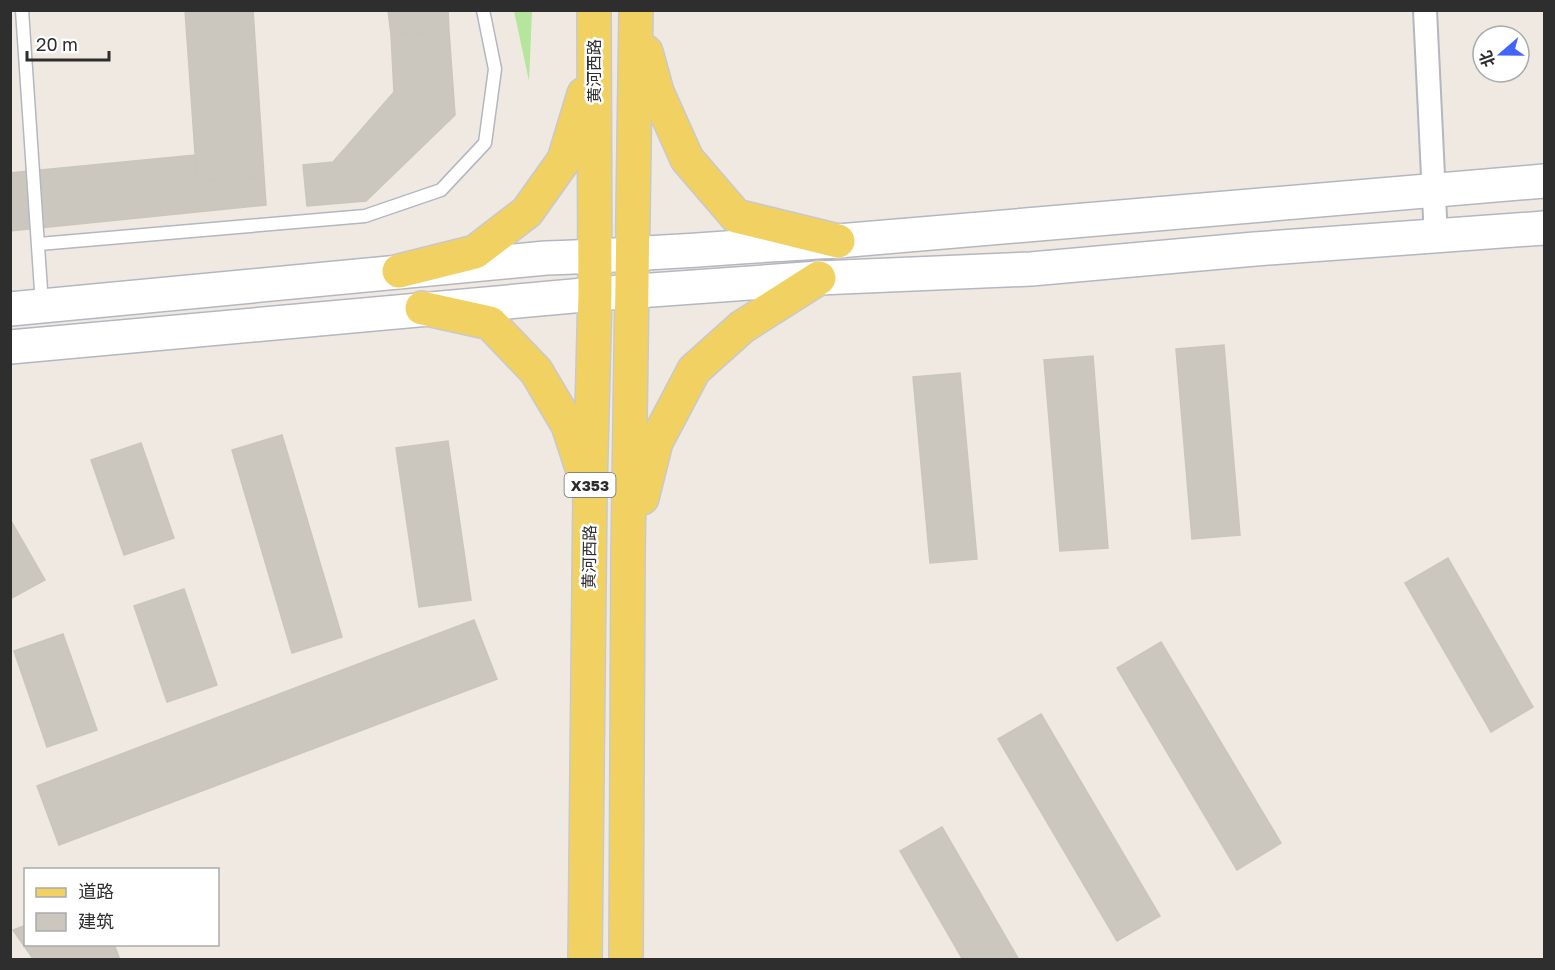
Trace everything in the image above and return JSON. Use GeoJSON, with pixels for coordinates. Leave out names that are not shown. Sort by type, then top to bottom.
{"type":"FeatureCollection","features":[{"type":"Feature","properties":{"kind":"main road","name":"黄河西路"},"geometry":{"type":"LineString","coordinates":[[585,960],[590,490],[595,294],[594,10]]}},
{"type":"Feature","properties":{"kind":"main road"},"geometry":{"type":"LineString","coordinates":[[636,14],[657,92],[687,159],[736,216],[838,242]]}},
{"type":"Feature","properties":{"kind":"main road","name":"X353"},"geometry":{"type":"LineString","coordinates":[[626,960],[628,555],[636,14]]}},
{"type":"Feature","properties":{"kind":"main road"},"geometry":{"type":"LineString","coordinates":[[399,271],[475,252],[527,212],[564,160],[594,64]]}},
{"type":"Feature","properties":{"kind":"main road"},"geometry":{"type":"LineString","coordinates":[[628,555],[656,442],[694,370],[742,327],[819,278]]}},
{"type":"Feature","properties":{"kind":"main road"},"geometry":{"type":"LineString","coordinates":[[422,308],[490,323],[536,371],[568,425],[590,490]]}},
{"type":"Feature","properties":{"kind":"street"},"geometry":{"type":"LineString","coordinates":[[1425,10],[1436,238]]}},
{"type":"Feature","properties":{"kind":"street"},"geometry":{"type":"LineString","coordinates":[[26,307],[546,258],[633,255],[732,246],[838,242],[1545,181]]}},
{"type":"Feature","properties":{"kind":"street"},"geometry":{"type":"LineString","coordinates":[[10,347],[422,308],[632,291],[819,278],[1031,269],[1255,249],[1436,238],[1545,228]]}},
{"type":"Feature","properties":{"kind":"lane"},"geometry":{"type":"LineString","coordinates":[[22,10],[39,244],[26,307]]}},
{"type":"Feature","properties":{"kind":"lane"},"geometry":{"type":"LineString","coordinates":[[39,244],[365,216],[441,190],[485,143],[495,69],[483,10]]}},
{"type":"Feature","properties":{"kind":"green space"},"geometry":{"type":"Polygon","coordinates":[[[514,11],[532,11],[529,81],[514,11]]]}},
{"type":"Feature","properties":{"kind":"building"},"geometry":{"type":"Polygon","coordinates":[[[185,10],[253,10],[264,176],[197,181],[185,10]]]}},
{"type":"Feature","properties":{"kind":"building"},"geometry":{"type":"Polygon","coordinates":[[[388,10],[448,10],[449,31],[391,35],[388,10]]]}},
{"type":"Feature","properties":{"kind":"building"},"geometry":{"type":"Polygon","coordinates":[[[449,31],[455,115],[366,201],[307,206],[303,165],[333,162],[394,92],[391,35],[449,31]]]}},
{"type":"Feature","properties":{"kind":"building"},"geometry":{"type":"Polygon","coordinates":[[[195,155],[197,181],[264,176],[266,205],[10,231],[10,173],[195,155]]]}},
{"type":"Feature","properties":{"kind":"building"},"geometry":{"type":"Polygon","coordinates":[[[1224,345],[1240,535],[1192,539],[1176,349],[1224,345]]]}},
{"type":"Feature","properties":{"kind":"building"},"geometry":{"type":"Polygon","coordinates":[[[1093,356],[1108,548],[1060,551],[1044,360],[1093,356]]]}},
{"type":"Feature","properties":{"kind":"building"},"geometry":{"type":"Polygon","coordinates":[[[960,373],[977,559],[930,563],[913,377],[960,373]]]}},
{"type":"Feature","properties":{"kind":"building"},"geometry":{"type":"Polygon","coordinates":[[[282,435],[342,637],[292,653],[232,450],[282,435]]]}},
{"type":"Feature","properties":{"kind":"building"},"geometry":{"type":"Polygon","coordinates":[[[448,441],[471,600],[419,607],[396,448],[448,441]]]}},
{"type":"Feature","properties":{"kind":"building"},"geometry":{"type":"Polygon","coordinates":[[[141,443],[174,538],[124,555],[91,460],[141,443]]]}},
{"type":"Feature","properties":{"kind":"building"},"geometry":{"type":"Polygon","coordinates":[[[10,519],[45,580],[10,599],[10,519]]]}},
{"type":"Feature","properties":{"kind":"building"},"geometry":{"type":"Polygon","coordinates":[[[1448,558],[1533,707],[1491,732],[1405,583],[1448,558]]]}},
{"type":"Feature","properties":{"kind":"building"},"geometry":{"type":"Polygon","coordinates":[[[184,589],[217,685],[167,702],[134,606],[184,589]]]}},
{"type":"Feature","properties":{"kind":"building"},"geometry":{"type":"Polygon","coordinates":[[[474,620],[497,679],[59,845],[37,786],[474,620]]]}},
{"type":"Feature","properties":{"kind":"building"},"geometry":{"type":"Polygon","coordinates":[[[63,634],[97,730],[47,747],[14,651],[63,634]]]}},
{"type":"Feature","properties":{"kind":"building"},"geometry":{"type":"Polygon","coordinates":[[[1161,642],[1281,843],[1237,870],[1117,668],[1161,642]]]}},
{"type":"Feature","properties":{"kind":"building"},"geometry":{"type":"Polygon","coordinates":[[[1041,714],[1160,916],[1117,941],[998,739],[1041,714]]]}},
{"type":"Feature","properties":{"kind":"building"},"geometry":{"type":"Polygon","coordinates":[[[942,827],[1019,960],[963,960],[900,851],[942,827]]]}},
{"type":"Feature","properties":{"kind":"building"},"geometry":{"type":"Polygon","coordinates":[[[24,926],[24,946],[13,930],[24,926]]]}},
{"type":"Feature","properties":{"kind":"building"},"geometry":{"type":"Polygon","coordinates":[[[24,946],[115,946],[120,960],[34,960],[24,946]]]}}]}
